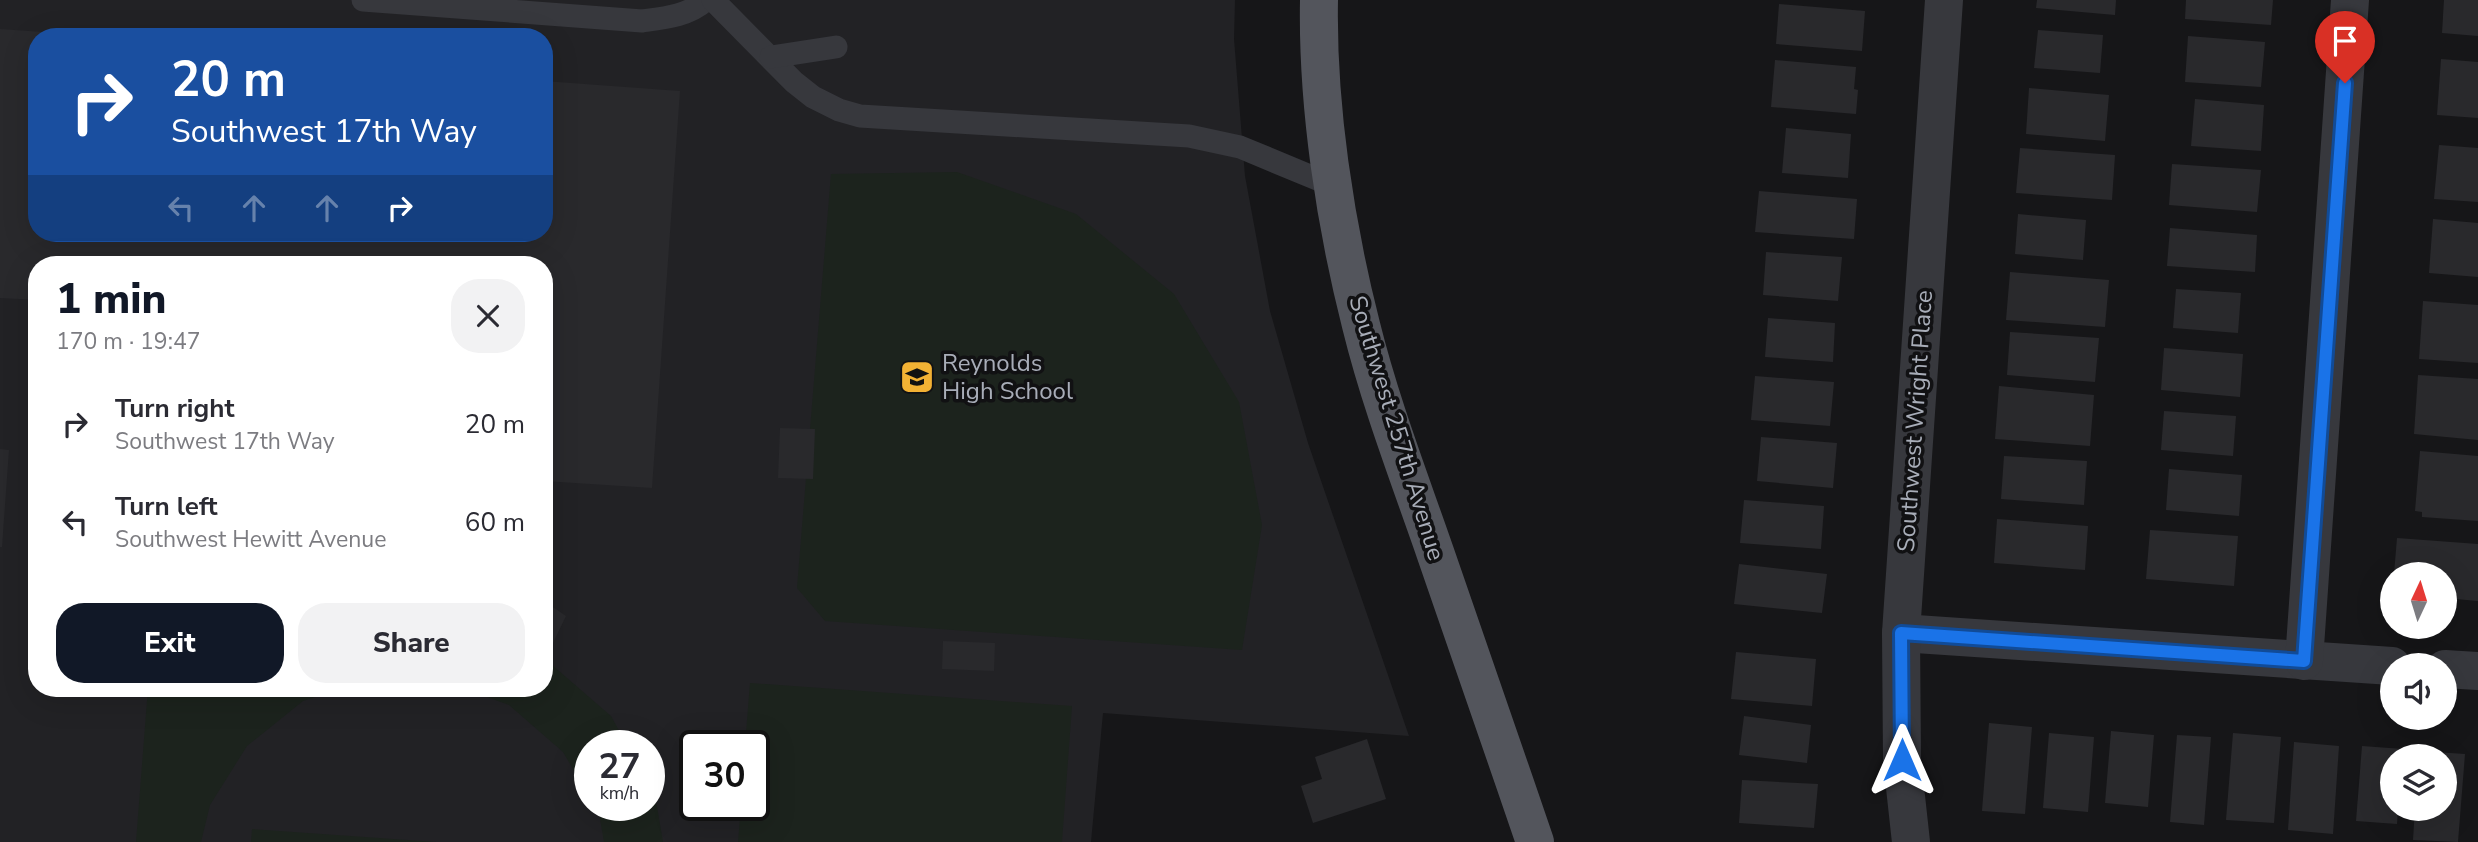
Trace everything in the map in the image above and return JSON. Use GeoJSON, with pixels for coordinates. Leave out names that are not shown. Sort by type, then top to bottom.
{"type":"FeatureCollection","features":[{"type":"Feature","properties":{"kind":"main road","name":"Southwest 257th Avenue"},"geometry":{"type":"LineString","coordinates":[[1319,0],[1318,39],[1322,94],[1334,186],[1361,326],[1395,436],[1535,842]]}},
{"type":"Feature","properties":{"kind":"street","name":"Southwest Wright Place"},"geometry":{"type":"LineString","coordinates":[[1910,842],[1902,760],[1901,633],[1944,0]]}},
{"type":"Feature","properties":{"kind":"street"},"geometry":{"type":"LineString","coordinates":[[2304,661],[2350,0]]}},
{"type":"Feature","properties":{"kind":"street"},"geometry":{"type":"LineString","coordinates":[[1901,633],[2380,665]]}},
{"type":"Feature","properties":{"kind":"street"},"geometry":{"type":"LineString","coordinates":[[2457,670],[2478,671]]}},
{"type":"Feature","properties":{"kind":"lane"},"geometry":{"type":"LineString","coordinates":[[363,0],[642,21],[672,18],[700,6],[706,0]]}},
{"type":"Feature","properties":{"kind":"lane"},"geometry":{"type":"LineString","coordinates":[[713,0],[813,97],[839,110],[860,116],[1189,136],[1240,147],[1334,186]]}},
{"type":"Feature","properties":{"kind":"lane"},"geometry":{"type":"LineString","coordinates":[[771,57],[836,47]]}},
{"type":"Feature","properties":{"kind":"shaded area","name":"Reynolds High School"},"geometry":{"type":"Polygon","coordinates":[[[0,0],[1235,0],[1234,39],[1245,176],[1270,311],[1308,443],[1409,736],[1103,713],[1091,842],[0,842],[0,0]]]}},
{"type":"Feature","properties":{"kind":"shaded area"},"geometry":{"type":"Polygon","coordinates":[[[957,172],[1076,214],[1174,294],[1239,402],[1262,525],[1242,650],[825,621],[797,588],[831,174],[957,172]]]}},
{"type":"Feature","properties":{"kind":"shaded area"},"geometry":{"type":"Polygon","coordinates":[[[553,666],[611,716],[619,730],[574,730],[574,771],[563,752],[509,705],[487,697],[553,697],[553,666]]]}},
{"type":"Feature","properties":{"kind":"shaded area"},"geometry":{"type":"Polygon","coordinates":[[[750,683],[1072,706],[1062,842],[738,842],[740,821],[770,821],[770,730],[746,730],[750,683]]]}},
{"type":"Feature","properties":{"kind":"shaded area"},"geometry":{"type":"Polygon","coordinates":[[[147,697],[316,697],[303,701],[247,746],[210,805],[201,842],[136,842],[147,697]]]}},
{"type":"Feature","properties":{"kind":"shaded area"},"geometry":{"type":"Polygon","coordinates":[[[600,821],[659,821],[663,842],[604,842],[600,821]]]}},
{"type":"Feature","properties":{"kind":"shaded area"},"geometry":{"type":"Polygon","coordinates":[[[252,829],[436,842],[251,842],[252,829]]]}},
{"type":"Feature","properties":{"kind":"building"},"geometry":{"type":"Polygon","coordinates":[[[2037,0],[2116,0],[2115,15],[2036,8],[2037,0]]]}},
{"type":"Feature","properties":{"kind":"building"},"geometry":{"type":"Polygon","coordinates":[[[2186,0],[2273,0],[2271,25],[2185,19],[2186,0]]]}},
{"type":"Feature","properties":{"kind":"building"},"geometry":{"type":"Polygon","coordinates":[[[2444,0],[2478,0],[2478,36],[2442,33],[2444,0]]]}},
{"type":"Feature","properties":{"kind":"building"},"geometry":{"type":"Polygon","coordinates":[[[1779,4],[1865,11],[1862,51],[1776,44],[1779,4]]]}},
{"type":"Feature","properties":{"kind":"building"},"geometry":{"type":"Polygon","coordinates":[[[0,29],[28,31],[28,242],[553,242],[553,82],[680,91],[652,488],[553,482],[553,256],[28,256],[28,300],[0,298],[0,29]]]}},
{"type":"Feature","properties":{"kind":"building"},"geometry":{"type":"Polygon","coordinates":[[[2038,30],[2103,35],[2100,73],[2034,68],[2038,30]]]}},
{"type":"Feature","properties":{"kind":"building"},"geometry":{"type":"Polygon","coordinates":[[[2188,36],[2265,42],[2261,87],[2185,82],[2188,36]]]}},
{"type":"Feature","properties":{"kind":"building"},"geometry":{"type":"Polygon","coordinates":[[[2441,59],[2478,62],[2478,118],[2437,115],[2441,59]]]}},
{"type":"Feature","properties":{"kind":"building"},"geometry":{"type":"Polygon","coordinates":[[[1775,60],[1856,67],[1856,114],[1771,107],[1775,60]]]}},
{"type":"Feature","properties":{"kind":"building"},"geometry":{"type":"Polygon","coordinates":[[[2029,88],[2109,95],[2105,141],[2026,134],[2029,88]]]}},
{"type":"Feature","properties":{"kind":"building"},"geometry":{"type":"Polygon","coordinates":[[[2195,99],[2264,105],[2261,151],[2191,146],[2195,99]]]}},
{"type":"Feature","properties":{"kind":"building"},"geometry":{"type":"Polygon","coordinates":[[[1786,128],[1851,134],[1848,178],[1782,173],[1786,128]]]}},
{"type":"Feature","properties":{"kind":"building"},"geometry":{"type":"Polygon","coordinates":[[[2439,145],[2478,148],[2478,202],[2434,199],[2439,145]]]}},
{"type":"Feature","properties":{"kind":"building"},"geometry":{"type":"Polygon","coordinates":[[[2020,148],[2115,155],[2112,200],[2016,193],[2020,148]]]}},
{"type":"Feature","properties":{"kind":"building"},"geometry":{"type":"Polygon","coordinates":[[[2172,164],[2261,170],[2257,212],[2169,205],[2172,164]]]}},
{"type":"Feature","properties":{"kind":"building"},"geometry":{"type":"Polygon","coordinates":[[[1759,191],[1857,199],[1854,239],[1755,232],[1759,191]]]}},
{"type":"Feature","properties":{"kind":"building"},"geometry":{"type":"Polygon","coordinates":[[[2018,214],[2086,220],[2083,260],[2015,254],[2018,214]]]}},
{"type":"Feature","properties":{"kind":"building"},"geometry":{"type":"Polygon","coordinates":[[[2433,219],[2478,223],[2478,277],[2429,273],[2433,219]]]}},
{"type":"Feature","properties":{"kind":"building"},"geometry":{"type":"Polygon","coordinates":[[[2170,228],[2257,235],[2255,272],[2167,266],[2170,228]]]}},
{"type":"Feature","properties":{"kind":"building"},"geometry":{"type":"Polygon","coordinates":[[[1766,252],[1842,257],[1838,301],[1763,295],[1766,252]]]}},
{"type":"Feature","properties":{"kind":"building"},"geometry":{"type":"Polygon","coordinates":[[[2010,272],[2109,280],[2105,327],[2006,320],[2010,272]]]}},
{"type":"Feature","properties":{"kind":"building"},"geometry":{"type":"Polygon","coordinates":[[[2176,289],[2241,293],[2238,333],[2173,328],[2176,289]]]}},
{"type":"Feature","properties":{"kind":"building"},"geometry":{"type":"Polygon","coordinates":[[[2423,301],[2478,305],[2478,363],[2419,359],[2423,301]]]}},
{"type":"Feature","properties":{"kind":"building"},"geometry":{"type":"Polygon","coordinates":[[[1768,318],[1835,323],[1833,362],[1765,357],[1768,318]]]}},
{"type":"Feature","properties":{"kind":"building"},"geometry":{"type":"Polygon","coordinates":[[[2010,332],[2099,338],[2095,382],[2007,375],[2010,332]]]}},
{"type":"Feature","properties":{"kind":"building"},"geometry":{"type":"Polygon","coordinates":[[[2164,348],[2243,354],[2240,397],[2161,390],[2164,348]]]}},
{"type":"Feature","properties":{"kind":"building"},"geometry":{"type":"Polygon","coordinates":[[[2418,375],[2478,379],[2478,440],[2414,434],[2418,375]]]}},
{"type":"Feature","properties":{"kind":"building"},"geometry":{"type":"Polygon","coordinates":[[[1755,376],[1834,382],[1830,426],[1751,420],[1755,376]]]}},
{"type":"Feature","properties":{"kind":"building"},"geometry":{"type":"Polygon","coordinates":[[[1999,386],[2094,395],[2090,446],[1995,439],[1999,386]]]}},
{"type":"Feature","properties":{"kind":"building"},"geometry":{"type":"Polygon","coordinates":[[[2164,411],[2236,416],[2233,456],[2161,450],[2164,411]]]}},
{"type":"Feature","properties":{"kind":"building"},"geometry":{"type":"Polygon","coordinates":[[[780,428],[815,429],[813,479],[778,478],[780,428]]]}},
{"type":"Feature","properties":{"kind":"building"},"geometry":{"type":"Polygon","coordinates":[[[1761,437],[1837,443],[1833,488],[1757,481],[1761,437]]]}},
{"type":"Feature","properties":{"kind":"building"},"geometry":{"type":"Polygon","coordinates":[[[0,449],[9,450],[2,547],[0,547],[0,449]]]}},
{"type":"Feature","properties":{"kind":"building"},"geometry":{"type":"Polygon","coordinates":[[[2420,451],[2478,456],[2478,521],[2422,517],[2422,512],[2415,511],[2420,451]]]}},
{"type":"Feature","properties":{"kind":"building"},"geometry":{"type":"Polygon","coordinates":[[[2004,456],[2087,461],[2084,505],[2001,499],[2004,456]]]}},
{"type":"Feature","properties":{"kind":"building"},"geometry":{"type":"Polygon","coordinates":[[[2169,469],[2242,475],[2239,516],[2166,510],[2169,469]]]}},
{"type":"Feature","properties":{"kind":"building"},"geometry":{"type":"Polygon","coordinates":[[[1744,500],[1824,506],[1821,549],[1740,543],[1744,500]]]}},
{"type":"Feature","properties":{"kind":"building"},"geometry":{"type":"Polygon","coordinates":[[[1997,519],[2088,526],[2085,570],[1994,563],[1997,519]]]}},
{"type":"Feature","properties":{"kind":"building"},"geometry":{"type":"Polygon","coordinates":[[[2150,530],[2238,536],[2234,586],[2146,579],[2150,530]]]}},
{"type":"Feature","properties":{"kind":"building"},"geometry":{"type":"Polygon","coordinates":[[[2397,538],[2478,544],[2478,601],[2457,599],[2457,562],[2395,562],[2397,538]]]}},
{"type":"Feature","properties":{"kind":"building"},"geometry":{"type":"Polygon","coordinates":[[[1739,564],[1827,574],[1822,613],[1734,604],[1739,564]]]}},
{"type":"Feature","properties":{"kind":"building"},"geometry":{"type":"Polygon","coordinates":[[[553,607],[566,616],[553,643],[553,607]]]}},
{"type":"Feature","properties":{"kind":"building"},"geometry":{"type":"Polygon","coordinates":[[[943,641],[995,643],[994,671],[942,669],[943,641]]]}},
{"type":"Feature","properties":{"kind":"building"},"geometry":{"type":"Polygon","coordinates":[[[1736,652],[1816,659],[1812,706],[1731,699],[1736,652]]]}},
{"type":"Feature","properties":{"kind":"building"},"geometry":{"type":"Polygon","coordinates":[[[1744,716],[1811,725],[1807,763],[1739,755],[1744,716]]]}},
{"type":"Feature","properties":{"kind":"building"},"geometry":{"type":"Polygon","coordinates":[[[1989,723],[2032,727],[2025,814],[1982,811],[1989,723]]]}},
{"type":"Feature","properties":{"kind":"building"},"geometry":{"type":"Polygon","coordinates":[[[2111,731],[2154,735],[2148,807],[2105,803],[2111,731]]]}},
{"type":"Feature","properties":{"kind":"building"},"geometry":{"type":"Polygon","coordinates":[[[2049,733],[2094,737],[2088,812],[2043,808],[2049,733]]]}},
{"type":"Feature","properties":{"kind":"building"},"geometry":{"type":"Polygon","coordinates":[[[2233,733],[2281,737],[2274,823],[2226,820],[2233,733]]]}},
{"type":"Feature","properties":{"kind":"building"},"geometry":{"type":"Polygon","coordinates":[[[2177,735],[2211,737],[2204,825],[2170,822],[2177,735]]]}},
{"type":"Feature","properties":{"kind":"building"},"geometry":{"type":"Polygon","coordinates":[[[1367,739],[1386,799],[1313,823],[1301,786],[1322,779],[1315,757],[1367,739]]]}},
{"type":"Feature","properties":{"kind":"building"},"geometry":{"type":"Polygon","coordinates":[[[2294,742],[2339,746],[2333,834],[2288,830],[2294,742]]]}},
{"type":"Feature","properties":{"kind":"building"},"geometry":{"type":"Polygon","coordinates":[[[2362,746],[2380,747],[2380,821],[2397,821],[2397,824],[2356,821],[2362,746]]]}},
{"type":"Feature","properties":{"kind":"building"},"geometry":{"type":"Polygon","coordinates":[[[2457,753],[2465,754],[2458,842],[2413,840],[2414,821],[2457,821],[2457,753]]]}},
{"type":"Feature","properties":{"kind":"building"},"geometry":{"type":"Polygon","coordinates":[[[1742,780],[1818,784],[1814,828],[1739,823],[1742,780]]]}},
{"type":"Feature","properties":{"kind":"place","name":"Reynolds High School"},"geometry":{"type":"Point","coordinates":[917,377]}},
{"type":"Feature","properties":{"kind":"route"},"geometry":{"type":"LineString","coordinates":[[1902,760],[1901,633],[2304,661],[2345,83]]}}]}
